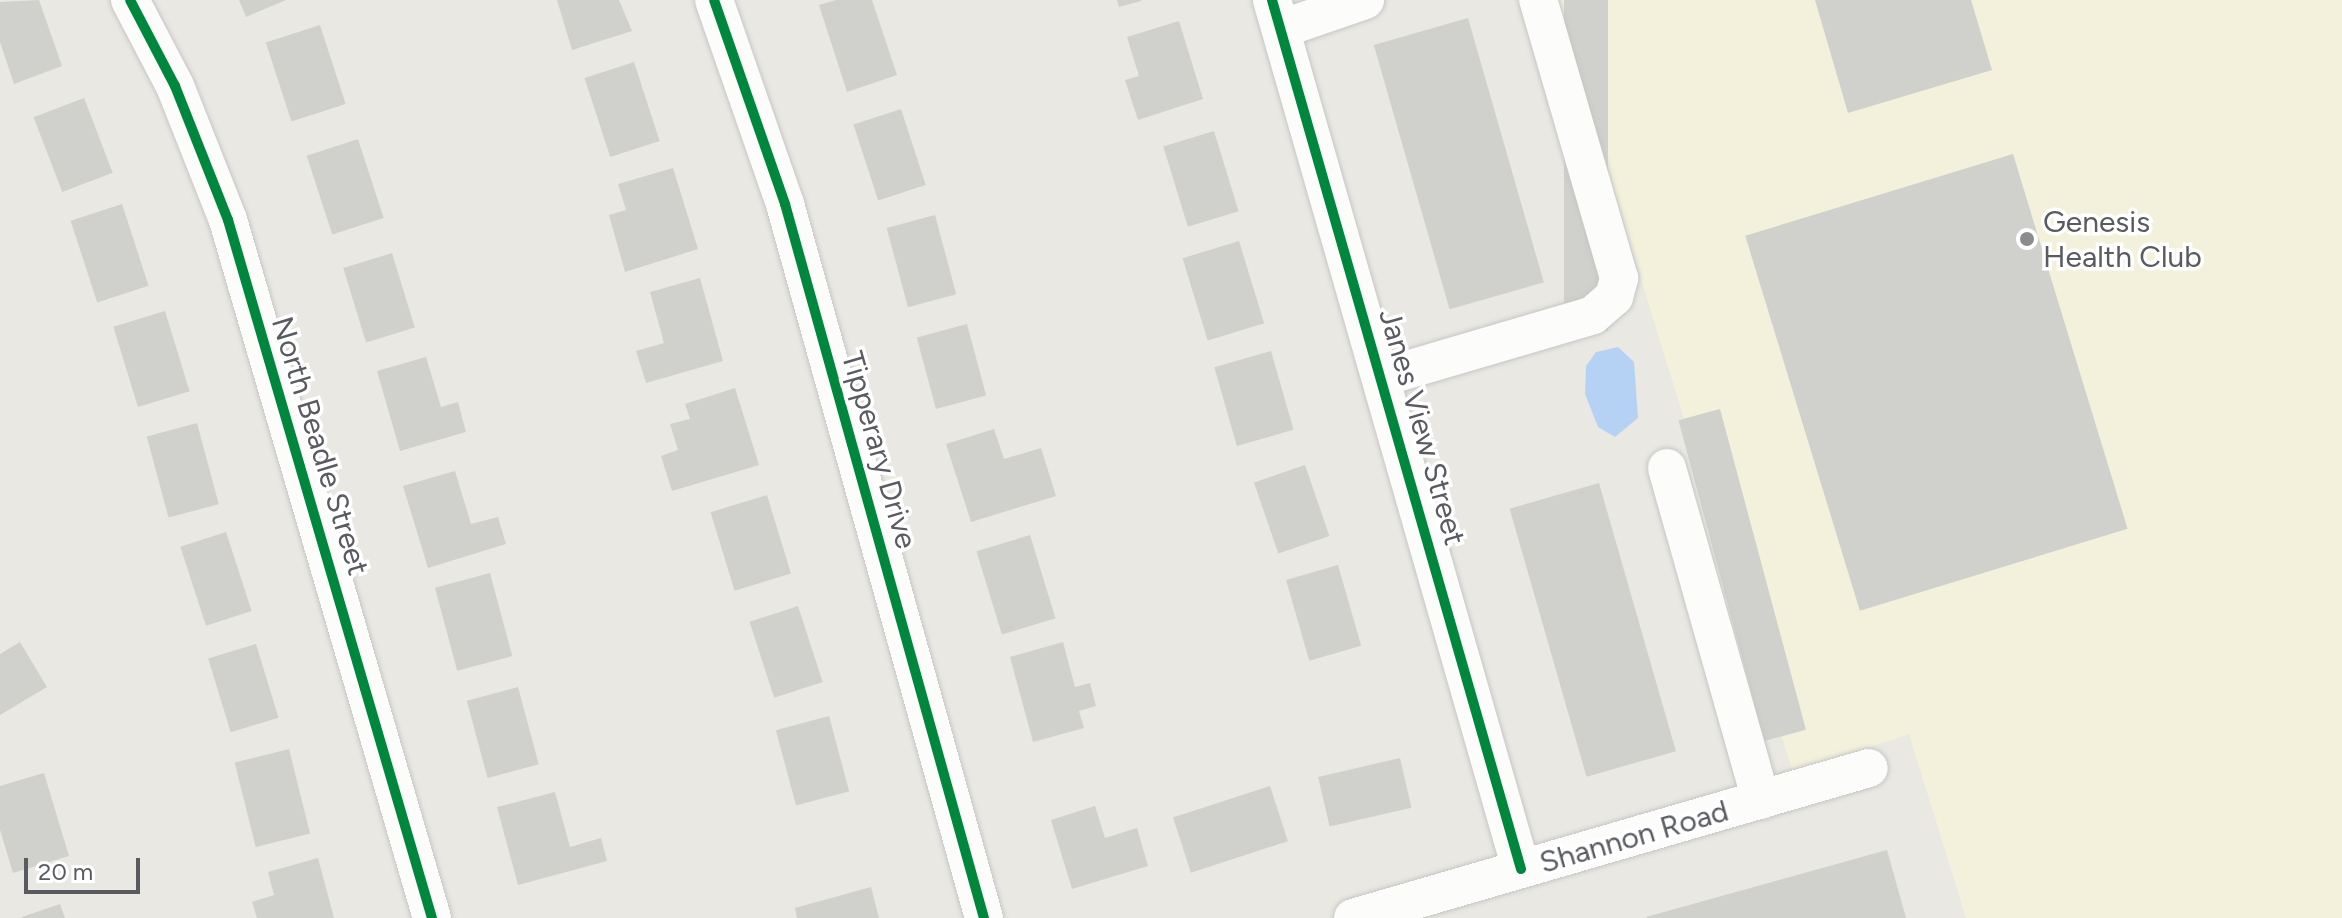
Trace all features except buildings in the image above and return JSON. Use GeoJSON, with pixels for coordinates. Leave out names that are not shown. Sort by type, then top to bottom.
{"type":"FeatureCollection","features":[{"type":"Feature","properties":{"kind":"street","name":"North Beadle Street"},"geometry":{"type":"LineString","coordinates":[[130,0],[175,86],[228,220],[432,918]]}},
{"type":"Feature","properties":{"kind":"street","name":"Tipperary Drive"},"geometry":{"type":"LineString","coordinates":[[714,0],[785,204],[984,918]]}},
{"type":"Feature","properties":{"kind":"street"},"geometry":{"type":"LineString","coordinates":[[1276,15],[1365,0]]}},
{"type":"Feature","properties":{"kind":"street"},"geometry":{"type":"LineString","coordinates":[[1383,377],[1593,315],[1614,297],[1619,278],[1538,0]]}},
{"type":"Feature","properties":{"kind":"street","name":"Janes View Street"},"geometry":{"type":"LineString","coordinates":[[1276,15],[1383,377],[1521,869]]}},
{"type":"Feature","properties":{"kind":"street"},"geometry":{"type":"LineString","coordinates":[[1667,468],[1761,800]]}},
{"type":"Feature","properties":{"kind":"street","name":"Shannon Road"},"geometry":{"type":"LineString","coordinates":[[1353,918],[1869,768]]}},
{"type":"Feature","properties":{"kind":"shaded area"},"geometry":{"type":"Polygon","coordinates":[[[1555,0],[2342,0],[2342,918],[1966,918],[1909,734],[1793,773],[1555,0]]]}},
{"type":"Feature","properties":{"kind":"water"},"geometry":{"type":"Polygon","coordinates":[[[1618,347],[1634,362],[1638,418],[1615,437],[1598,427],[1585,394],[1586,366],[1596,352],[1618,347]]]}},
{"type":"Feature","properties":{"kind":"cycle path"},"geometry":{"type":"LineString","coordinates":[[130,0],[175,86],[228,220],[432,918]]}},
{"type":"Feature","properties":{"kind":"cycle path"},"geometry":{"type":"LineString","coordinates":[[714,0],[785,204],[984,918]]}},
{"type":"Feature","properties":{"kind":"cycle path"},"geometry":{"type":"LineString","coordinates":[[1272,0],[1521,869]]}},
{"type":"Feature","properties":{"kind":"place","name":"Genesis Health Club"},"geometry":{"type":"Point","coordinates":[2027,239]}}]}
